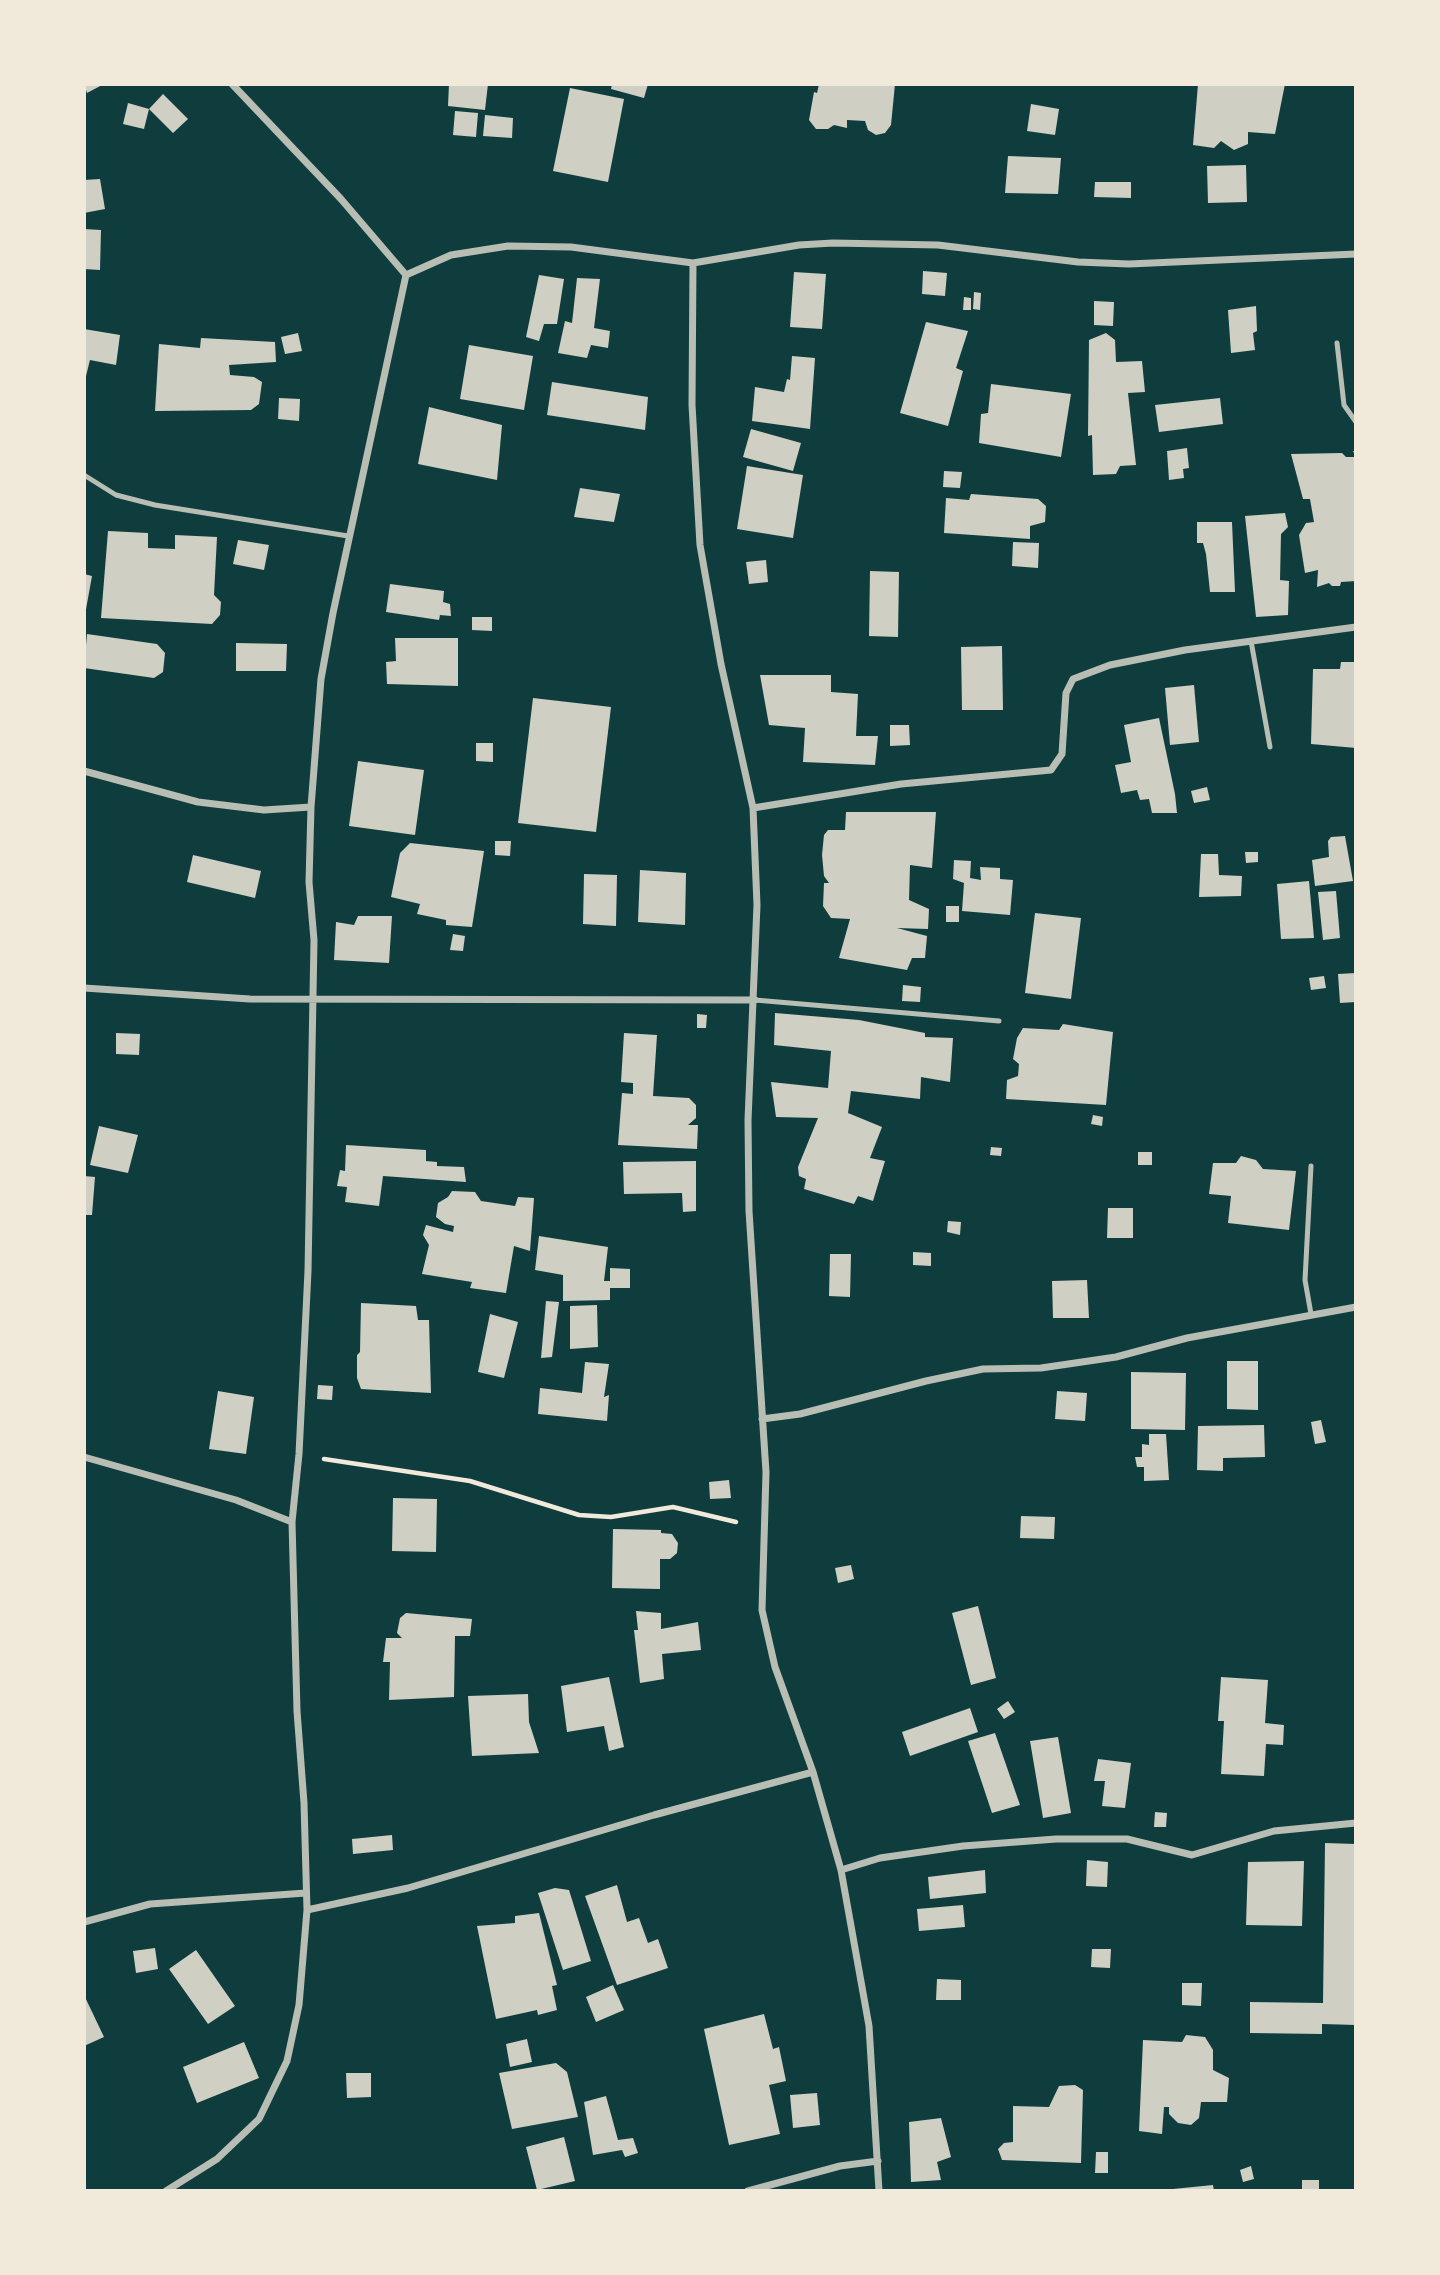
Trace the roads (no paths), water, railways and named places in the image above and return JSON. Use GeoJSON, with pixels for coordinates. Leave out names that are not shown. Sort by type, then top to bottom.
{"type":"FeatureCollection","features":[{"type":"Feature","properties":{"kind":"street"},"geometry":{"type":"LineString","coordinates":[[232,84],[341,199],[406,275]]}},
{"type":"Feature","properties":{"kind":"street"},"geometry":{"type":"LineString","coordinates":[[406,275],[451,256],[508,246],[571,247],[693,263],[799,245],[833,243],[938,245],[1078,262],[1129,264],[1356,254]]}},
{"type":"Feature","properties":{"kind":"street"},"geometry":{"type":"LineString","coordinates":[[693,263],[692,405],[700,545],[720,664],[753,808],[757,905],[748,1121],[749,1210],[766,1472],[762,1610],[775,1667],[813,1772],[841,1870],[869,2026],[879,2191]]}},
{"type":"Feature","properties":{"kind":"street"},"geometry":{"type":"LineString","coordinates":[[166,2191],[217,2159],[259,2119],[287,2061],[299,2005],[307,1910],[304,1803],[297,1711],[292,1522],[299,1454],[308,1271],[314,940],[309,882],[311,807],[321,679],[348,536],[406,275]]}},
{"type":"Feature","properties":{"kind":"street"},"geometry":{"type":"LineString","coordinates":[[753,808],[901,784],[1051,770],[1062,754],[1066,693],[1073,679],[1110,665],[1251,641],[1356,627]]}},
{"type":"Feature","properties":{"kind":"street"},"geometry":{"type":"LineString","coordinates":[[84,771],[198,802],[264,810],[311,807]]}},
{"type":"Feature","properties":{"kind":"street"},"geometry":{"type":"LineString","coordinates":[[84,988],[250,999],[755,1000]]}},
{"type":"Feature","properties":{"kind":"street"},"geometry":{"type":"LineString","coordinates":[[762,1419],[800,1414],[983,1369],[1041,1368],[1116,1357],[1188,1338],[1356,1307]]}},
{"type":"Feature","properties":{"kind":"street"},"geometry":{"type":"LineString","coordinates":[[84,1457],[236,1500],[292,1522]]}},
{"type":"Feature","properties":{"kind":"street"},"geometry":{"type":"LineString","coordinates":[[307,1910],[408,1888],[654,1815],[813,1772]]}},
{"type":"Feature","properties":{"kind":"street"},"geometry":{"type":"LineString","coordinates":[[841,1870],[894,1856],[963,1846],[1056,1839],[1126,1839],[1192,1855],[1274,1830],[1356,1823]]}},
{"type":"Feature","properties":{"kind":"street"},"geometry":{"type":"LineString","coordinates":[[84,1922],[150,1904],[306,1894]]}},
{"type":"Feature","properties":{"kind":"street"},"geometry":{"type":"LineString","coordinates":[[748,2191],[839,2166],[878,2161]]}},
{"type":"Feature","properties":{"kind":"lane"},"geometry":{"type":"LineString","coordinates":[[1337,343],[1344,405],[1356,422]]}},
{"type":"Feature","properties":{"kind":"lane"},"geometry":{"type":"LineString","coordinates":[[84,475],[116,495],[155,505],[348,536]]}},
{"type":"Feature","properties":{"kind":"lane"},"geometry":{"type":"LineString","coordinates":[[1251,641],[1270,747]]}},
{"type":"Feature","properties":{"kind":"lane"},"geometry":{"type":"LineString","coordinates":[[755,1000],[999,1021]]}},
{"type":"Feature","properties":{"kind":"lane"},"geometry":{"type":"LineString","coordinates":[[1311,1166],[1305,1280],[1311,1314]]}}]}
